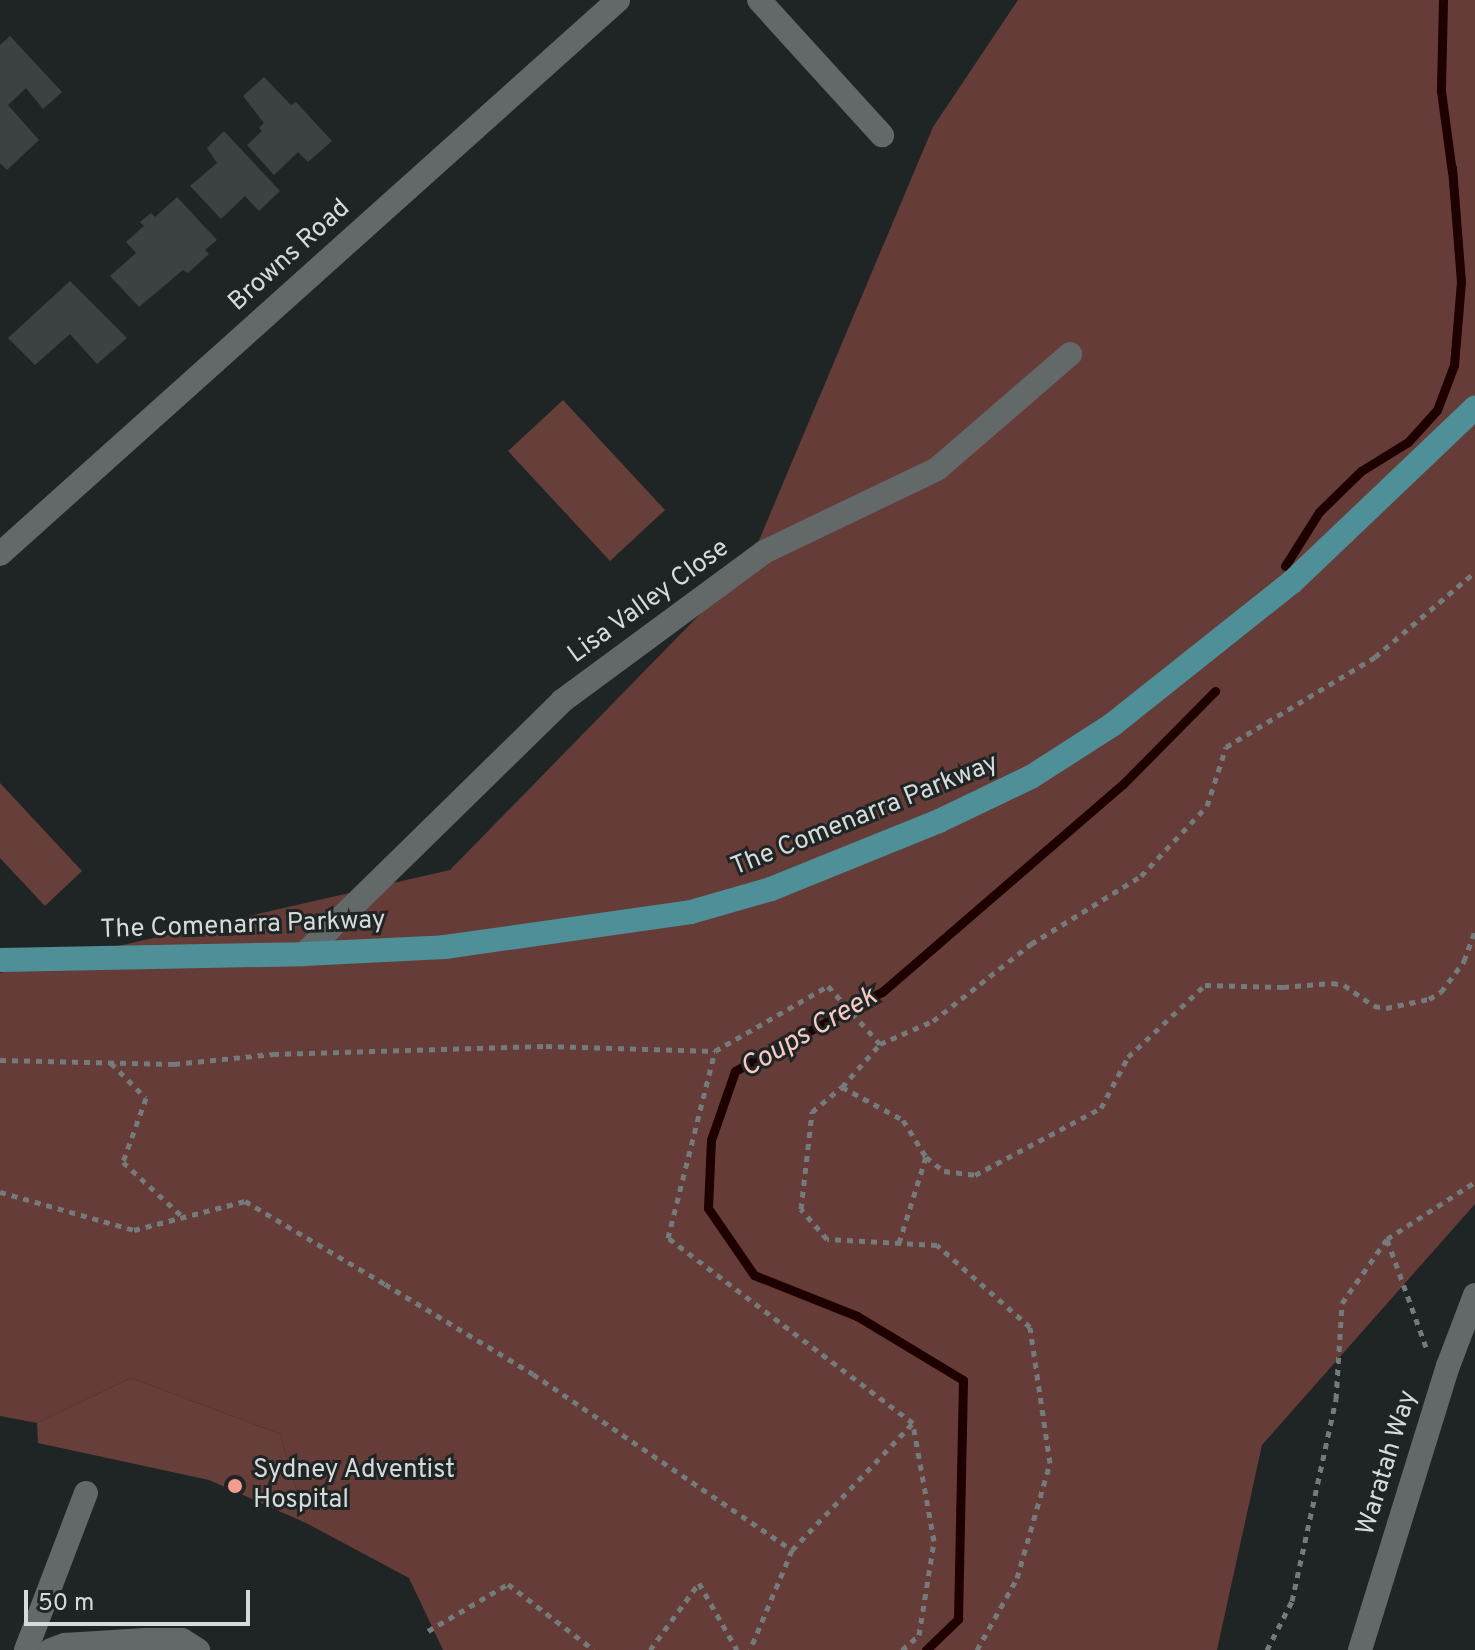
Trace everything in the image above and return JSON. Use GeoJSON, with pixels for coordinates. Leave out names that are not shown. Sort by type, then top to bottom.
{"type":"FeatureCollection","features":[{"type":"Feature","properties":{"kind":"main road","name":"The Comenarra Parkway"},"geometry":{"type":"LineString","coordinates":[[0,960],[304,954],[445,947],[691,912],[771,889],[939,821],[1031,777],[1112,725],[1292,582],[1475,408]]}},
{"type":"Feature","properties":{"kind":"street","name":"Browns Road"},"geometry":{"type":"LineString","coordinates":[[0,554],[618,0]]}},
{"type":"Feature","properties":{"kind":"street"},"geometry":{"type":"LineString","coordinates":[[759,0],[882,135]]}},
{"type":"Feature","properties":{"kind":"street","name":"Lisa Valley Close"},"geometry":{"type":"LineString","coordinates":[[304,954],[562,701],[764,552],[937,469],[1070,354]]}},
{"type":"Feature","properties":{"kind":"street","name":"Waratah Way"},"geometry":{"type":"LineString","coordinates":[[1360,1650],[1448,1366],[1475,1295]]}},
{"type":"Feature","properties":{"kind":"street"},"geometry":{"type":"LineString","coordinates":[[26,1650],[86,1493]]}},
{"type":"Feature","properties":{"kind":"street"},"geometry":{"type":"LineString","coordinates":[[51,1650],[65,1645],[145,1640],[182,1640],[198,1650]]}},
{"type":"Feature","properties":{"kind":"path"},"geometry":{"type":"LineString","coordinates":[[977,1650],[1017,1578],[1050,1463],[1030,1327],[937,1245],[827,1239],[801,1209],[812,1112],[842,1087],[880,1044],[933,1021],[1031,944],[1141,876],[1207,806],[1226,747],[1375,657],[1475,572]]}},
{"type":"Feature","properties":{"kind":"path"},"geometry":{"type":"LineString","coordinates":[[842,1087],[903,1120],[926,1157],[944,1171],[975,1175],[1101,1108],[1128,1057],[1205,985],[1283,987],[1332,983],[1344,985],[1374,1006],[1386,1008],[1429,999],[1441,992],[1464,961],[1475,931]]}},
{"type":"Feature","properties":{"kind":"path"},"geometry":{"type":"LineString","coordinates":[[0,1060],[174,1064],[273,1054],[546,1046],[715,1051],[828,986],[880,1044]]}},
{"type":"Feature","properties":{"kind":"path"},"geometry":{"type":"LineString","coordinates":[[715,1051],[668,1238],[913,1423],[934,1541],[919,1635],[902,1650]]}},
{"type":"Feature","properties":{"kind":"path"},"geometry":{"type":"LineString","coordinates":[[110,1062],[146,1098],[123,1162],[183,1217]]}},
{"type":"Feature","properties":{"kind":"path"},"geometry":{"type":"LineString","coordinates":[[899,1243],[926,1157]]}},
{"type":"Feature","properties":{"kind":"path"},"geometry":{"type":"LineString","coordinates":[[1267,1650],[1292,1601],[1336,1399],[1342,1303],[1387,1239],[1475,1182]]}},
{"type":"Feature","properties":{"kind":"path"},"geometry":{"type":"LineString","coordinates":[[0,1192],[134,1230],[245,1201],[533,1374],[792,1550]]}},
{"type":"Feature","properties":{"kind":"path"},"geometry":{"type":"LineString","coordinates":[[1387,1239],[1426,1348],[1448,1366]]}},
{"type":"Feature","properties":{"kind":"path"},"geometry":{"type":"LineString","coordinates":[[750,1650],[792,1550],[913,1423]]}},
{"type":"Feature","properties":{"kind":"path"},"geometry":{"type":"LineString","coordinates":[[650,1650],[699,1583],[737,1650]]}},
{"type":"Feature","properties":{"kind":"path"},"geometry":{"type":"LineString","coordinates":[[428,1631],[508,1584],[594,1650]]}},
{"type":"Feature","properties":{"kind":"shaded area"},"geometry":{"type":"Polygon","coordinates":[[[1018,0],[1475,0],[1475,1204],[1262,1445],[1217,1650],[443,1650],[409,1578],[306,1523],[280,1434],[131,1378],[37,1423],[0,1416],[0,973],[450,870],[749,564],[933,127],[1018,0]]]}},
{"type":"Feature","properties":{"kind":"shaded area"},"geometry":{"type":"Polygon","coordinates":[[[563,400],[665,510],[610,561],[508,451],[563,400]]]}},
{"type":"Feature","properties":{"kind":"shaded area"},"geometry":{"type":"Polygon","coordinates":[[[0,783],[82,871],[45,906],[0,858],[0,783]]]}},
{"type":"Feature","properties":{"kind":"shaded area"},"geometry":{"type":"Polygon","coordinates":[[[131,1378],[280,1434],[306,1523],[209,1480],[38,1443],[37,1423],[131,1378]]]}},
{"type":"Feature","properties":{"kind":"building"},"geometry":{"type":"Polygon","coordinates":[[[10,36],[62,92],[43,109],[26,88],[8,105],[39,140],[7,170],[0,163],[0,45],[10,36]]]}},
{"type":"Feature","properties":{"kind":"building"},"geometry":{"type":"Polygon","coordinates":[[[264,77],[291,105],[296,102],[332,141],[308,162],[298,152],[274,175],[247,145],[262,131],[259,128],[264,123],[243,96],[264,77]]]}},
{"type":"Feature","properties":{"kind":"building"},"geometry":{"type":"Polygon","coordinates":[[[224,131],[280,191],[259,211],[245,196],[221,219],[190,186],[217,163],[207,148],[224,131]]]}},
{"type":"Feature","properties":{"kind":"building"},"geometry":{"type":"Polygon","coordinates":[[[177,197],[217,240],[205,250],[209,254],[188,273],[183,270],[139,307],[110,276],[136,253],[126,242],[144,226],[140,222],[151,213],[155,217],[177,197]]]}},
{"type":"Feature","properties":{"kind":"building"},"geometry":{"type":"Polygon","coordinates":[[[70,281],[127,338],[97,364],[70,334],[35,365],[8,338],[70,281]]]}},
{"type":"Feature","properties":{"kind":"waterway","name":"Coups Creek"},"geometry":{"type":"LineString","coordinates":[[1443,0],[1441,91],[1452,172]]}},
{"type":"Feature","properties":{"kind":"waterway","name":"Coups Creek"},"geometry":{"type":"LineString","coordinates":[[1285,566],[1319,512],[1361,471],[1408,442],[1437,410],[1454,365],[1461,282],[1452,167]]}},
{"type":"Feature","properties":{"kind":"waterway","name":"Coups Creek"},"geometry":{"type":"LineString","coordinates":[[926,1650],[958,1619],[963,1380],[857,1316],[754,1275],[708,1208],[711,1140],[735,1071],[882,992],[1123,784],[1215,691]]}},
{"type":"Feature","properties":{"kind":"place","name":"Sydney Adventist Hospital"},"geometry":{"type":"Point","coordinates":[235,1486]}}]}
